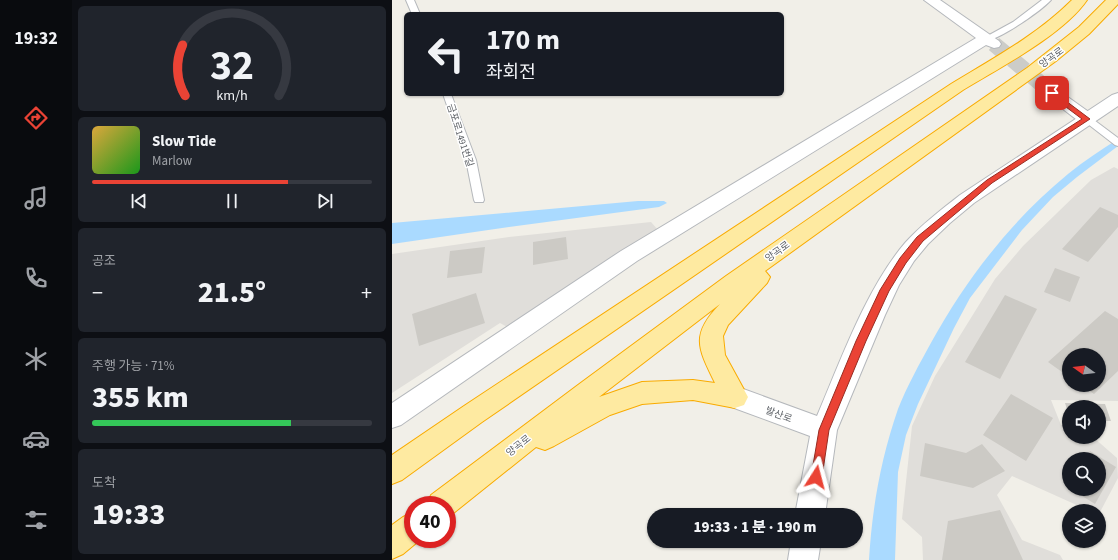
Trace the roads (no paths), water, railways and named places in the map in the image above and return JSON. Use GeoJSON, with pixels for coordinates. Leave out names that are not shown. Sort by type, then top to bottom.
{"type":"FeatureCollection","features":[{"type":"Feature","properties":{"kind":"highway"},"geometry":{"type":"LineString","coordinates":[[392,471],[950,91],[1037,37],[1080,0]]}},
{"type":"Feature","properties":{"kind":"highway","name":"양곡로"},"geometry":{"type":"LineString","coordinates":[[452,496],[619,366],[817,222],[996,98],[1065,47],[1100,16],[1114,0]]}},
{"type":"Feature","properties":{"kind":"highway"},"geometry":{"type":"LineString","coordinates":[[734,397],[713,355],[711,336],[719,320],[749,286],[817,222]]}},
{"type":"Feature","properties":{"kind":"highway"},"geometry":{"type":"LineString","coordinates":[[478,476],[601,406],[642,393],[693,390],[734,397]]}},
{"type":"Feature","properties":{"kind":"highway"},"geometry":{"type":"LineString","coordinates":[[392,544],[404,534]]}},
{"type":"Feature","properties":{"kind":"street"},"geometry":{"type":"LineString","coordinates":[[392,416],[629,256],[990,42],[931,0]]}},
{"type":"Feature","properties":{"kind":"street"},"geometry":{"type":"LineString","coordinates":[[1052,93],[1086,119]]}},
{"type":"Feature","properties":{"kind":"street"},"geometry":{"type":"LineString","coordinates":[[811,508],[824,430],[861,341],[885,290],[903,260],[920,239],[989,182],[1118,98]]}},
{"type":"Feature","properties":{"kind":"street","name":"발산로"},"geometry":{"type":"LineString","coordinates":[[734,397],[824,430]]}},
{"type":"Feature","properties":{"kind":"street"},"geometry":{"type":"LineString","coordinates":[[802,560],[805,548]]}},
{"type":"Feature","properties":{"kind":"lane"},"geometry":{"type":"LineString","coordinates":[[410,0],[415,12]]}},
{"type":"Feature","properties":{"kind":"lane"},"geometry":{"type":"LineString","coordinates":[[990,42],[1047,0]]}},
{"type":"Feature","properties":{"kind":"lane","name":"금포로1491번길"},"geometry":{"type":"LineString","coordinates":[[448,96],[471,160],[479,200]]}},
{"type":"Feature","properties":{"kind":"lane"},"geometry":{"type":"LineString","coordinates":[[1086,119],[1118,144]]}},
{"type":"Feature","properties":{"kind":"water"},"geometry":{"type":"Polygon","coordinates":[[[1118,139],[1118,146],[1053,197],[1022,230],[970,298],[918,404],[906,435],[898,472],[895,560],[869,560],[872,521],[878,483],[892,427],[898,409],[910,383],[932,341],[960,295],[992,251],[1010,230],[1068,174],[1118,139]]]}},
{"type":"Feature","properties":{"kind":"water"},"geometry":{"type":"Polygon","coordinates":[[[638,201],[664,201],[667,203],[659,207],[392,244],[392,223],[638,201]]]}},
{"type":"Feature","properties":{"kind":"tunnel"},"geometry":{"type":"LineString","coordinates":[[994,44],[1052,93]]}}]}
